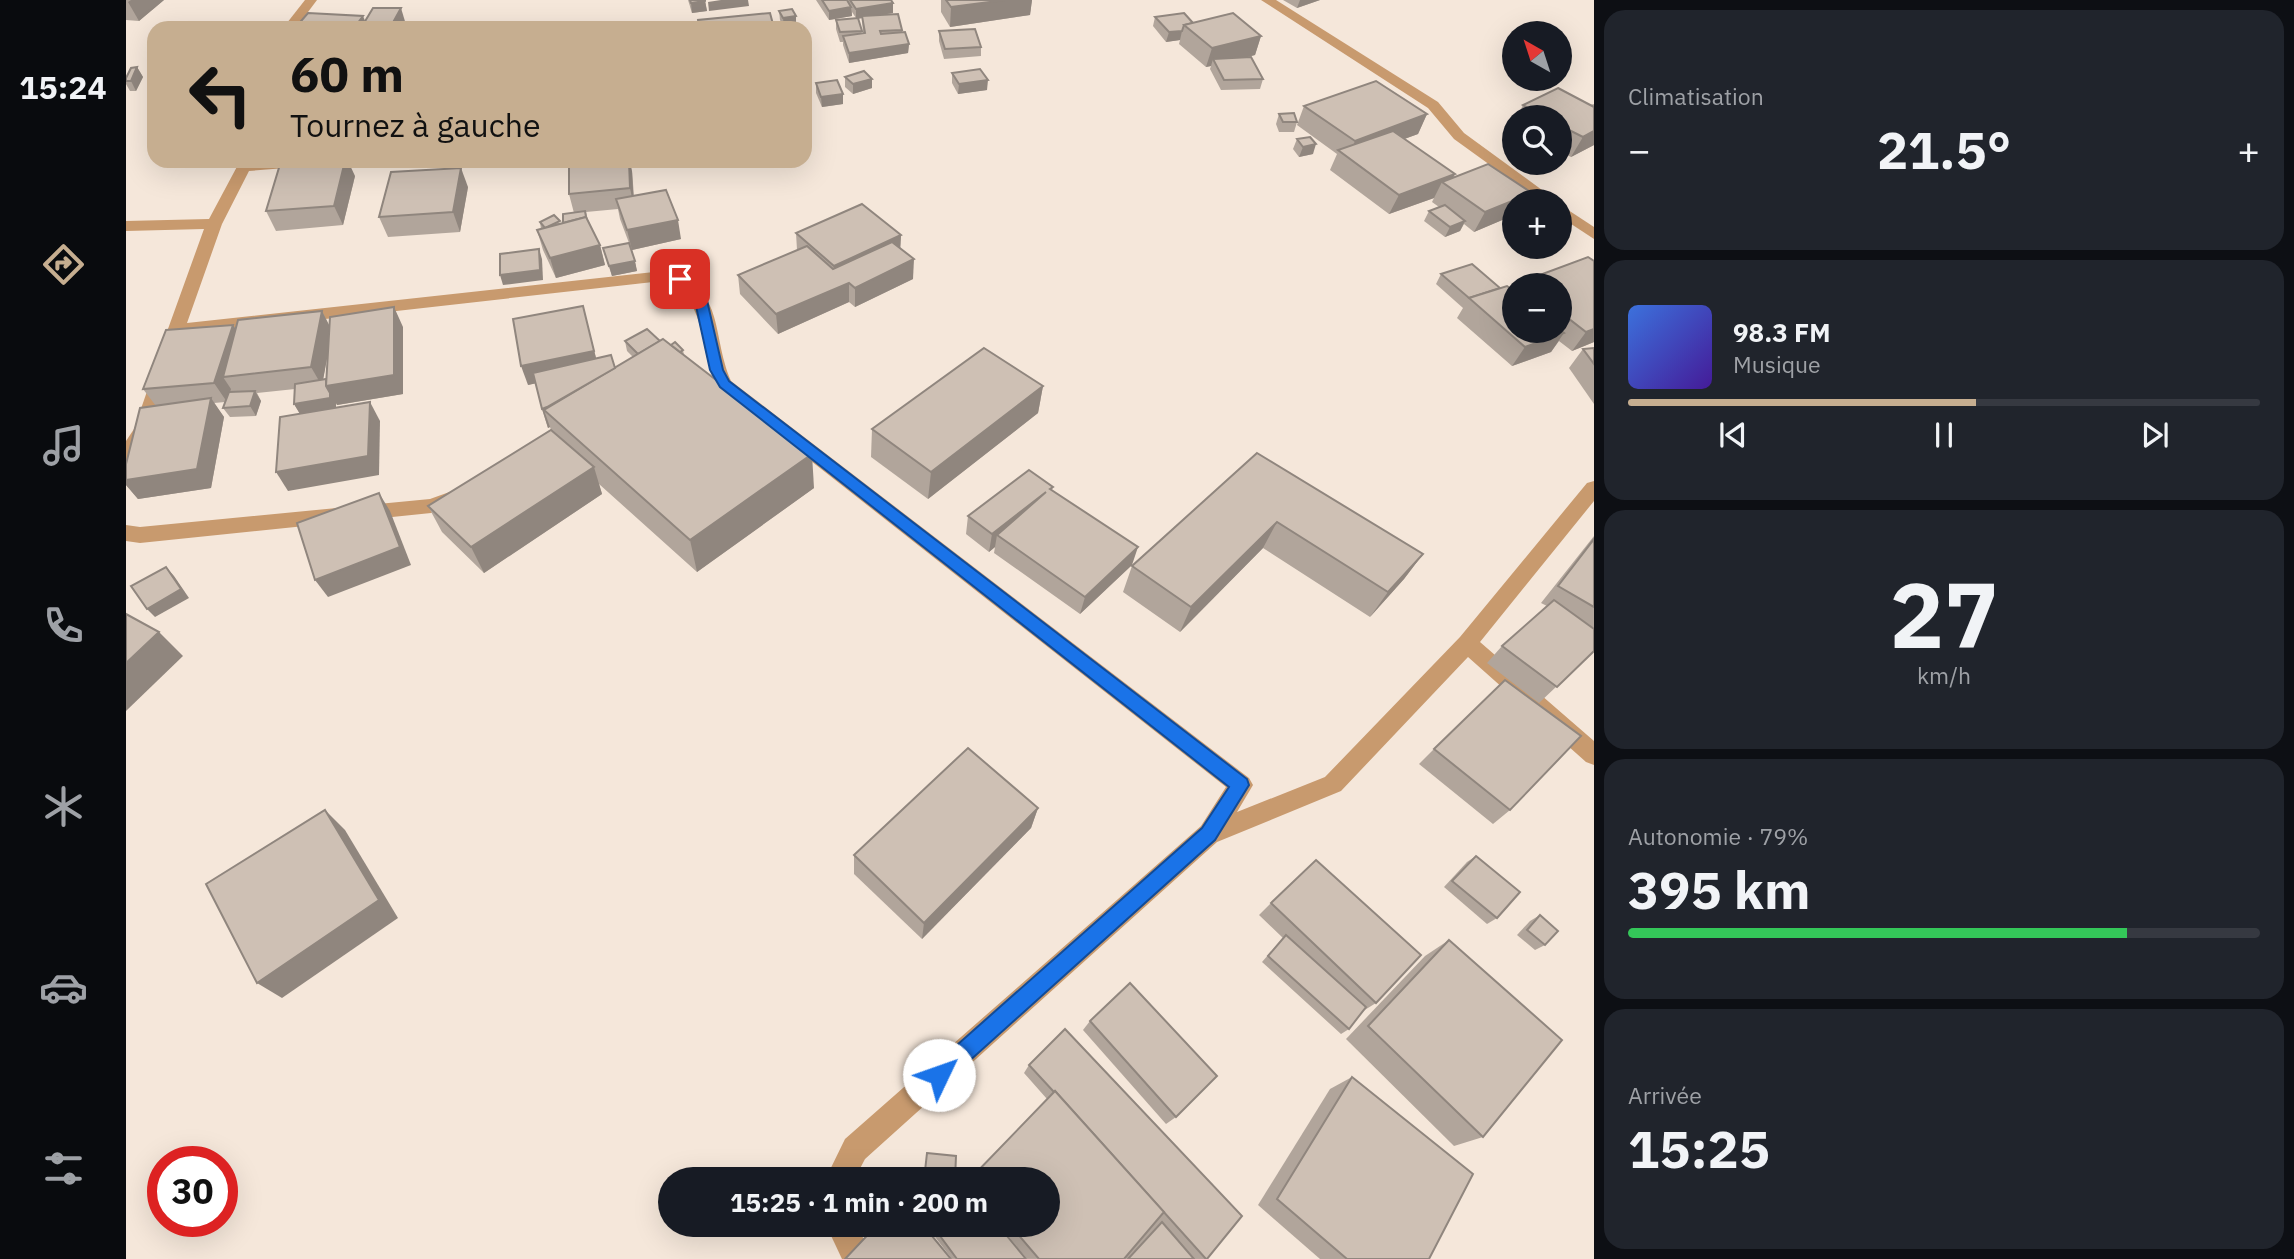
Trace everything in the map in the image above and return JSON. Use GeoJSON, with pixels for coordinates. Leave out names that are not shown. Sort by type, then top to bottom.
{"type":"FeatureCollection","features":[{"type":"Feature","properties":{"kind":"street"},"geometry":{"type":"LineString","coordinates":[[295,21],[312,0]]}},
{"type":"Feature","properties":{"kind":"street"},"geometry":{"type":"LineString","coordinates":[[1267,0],[1433,105],[1459,136],[1532,189]]}},
{"type":"Feature","properties":{"kind":"street"},"geometry":{"type":"LineString","coordinates":[[126,455],[143,431],[214,223],[245,168]]}},
{"type":"Feature","properties":{"kind":"street"},"geometry":{"type":"LineString","coordinates":[[1572,218],[1594,234]]}},
{"type":"Feature","properties":{"kind":"street"},"geometry":{"type":"LineString","coordinates":[[126,226],[214,223]]}},
{"type":"Feature","properties":{"kind":"street"},"geometry":{"type":"LineString","coordinates":[[177,330],[663,276],[680,279],[700,296],[717,370],[718,386],[1241,785],[1209,834],[855,1149],[846,1167]]}},
{"type":"Feature","properties":{"kind":"street"},"geometry":{"type":"LineString","coordinates":[[1209,834],[1334,784],[1467,643],[1594,488]]}},
{"type":"Feature","properties":{"kind":"street"},"geometry":{"type":"LineString","coordinates":[[126,533],[140,535],[431,506],[468,493]]}},
{"type":"Feature","properties":{"kind":"street"},"geometry":{"type":"LineString","coordinates":[[1467,643],[1594,755]]}},
{"type":"Feature","properties":{"kind":"street"},"geometry":{"type":"LineString","coordinates":[[847,1237],[858,1259]]}},
{"type":"Feature","properties":{"kind":"building"},"geometry":{"type":"Polygon","coordinates":[[[822,0],[847,0],[851,7],[829,11],[822,0]]]}},
{"type":"Feature","properties":{"kind":"building"},"geometry":{"type":"Polygon","coordinates":[[[850,0],[891,0],[893,3],[856,9],[850,0]]]}},
{"type":"Feature","properties":{"kind":"building"},"geometry":{"type":"Polygon","coordinates":[[[946,0],[1005,0],[951,7],[946,0]]]}},
{"type":"Feature","properties":{"kind":"building"},"geometry":{"type":"Polygon","coordinates":[[[373,8],[401,8],[394,21],[365,21],[373,8]]]}},
{"type":"Feature","properties":{"kind":"building"},"geometry":{"type":"Polygon","coordinates":[[[792,9],[796,16],[783,18],[779,11],[792,9]]]}},
{"type":"Feature","properties":{"kind":"building"},"geometry":{"type":"Polygon","coordinates":[[[308,13],[363,16],[359,21],[301,21],[308,13]]]}},
{"type":"Feature","properties":{"kind":"building"},"geometry":{"type":"Polygon","coordinates":[[[770,13],[772,21],[698,21],[770,13]]]}},
{"type":"Feature","properties":{"kind":"building"},"geometry":{"type":"Polygon","coordinates":[[[1184,13],[1193,23],[1184,25],[1182,31],[1169,32],[1155,17],[1184,13]]]}},
{"type":"Feature","properties":{"kind":"building"},"geometry":{"type":"Polygon","coordinates":[[[1233,13],[1261,36],[1212,48],[1184,25],[1233,13]]]}},
{"type":"Feature","properties":{"kind":"building"},"geometry":{"type":"Polygon","coordinates":[[[898,14],[902,30],[880,31],[881,34],[905,32],[909,44],[849,53],[843,36],[865,33],[862,16],[898,14]]]}},
{"type":"Feature","properties":{"kind":"building"},"geometry":{"type":"Polygon","coordinates":[[[858,18],[862,31],[840,32],[836,20],[858,18]]]}},
{"type":"Feature","properties":{"kind":"building"},"geometry":{"type":"Polygon","coordinates":[[[975,29],[981,47],[945,49],[939,31],[975,29]]]}},
{"type":"Feature","properties":{"kind":"building"},"geometry":{"type":"Polygon","coordinates":[[[1251,57],[1263,79],[1224,80],[1213,59],[1251,57]]]}},
{"type":"Feature","properties":{"kind":"building"},"geometry":{"type":"Polygon","coordinates":[[[137,67],[131,81],[126,81],[131,68],[137,67]]]}},
{"type":"Feature","properties":{"kind":"building"},"geometry":{"type":"Polygon","coordinates":[[[980,69],[988,80],[959,84],[952,73],[980,69]]]}},
{"type":"Feature","properties":{"kind":"building"},"geometry":{"type":"Polygon","coordinates":[[[864,71],[872,79],[853,84],[845,77],[864,71]]]}},
{"type":"Feature","properties":{"kind":"building"},"geometry":{"type":"Polygon","coordinates":[[[837,80],[843,94],[821,97],[816,83],[837,80]]]}},
{"type":"Feature","properties":{"kind":"building"},"geometry":{"type":"Polygon","coordinates":[[[1376,81],[1427,114],[1355,141],[1304,106],[1376,81]]]}},
{"type":"Feature","properties":{"kind":"building"},"geometry":{"type":"Polygon","coordinates":[[[1552,91],[1564,91],[1594,107],[1594,131],[1583,137],[1572,132],[1572,105],[1523,105],[1552,91]]]}},
{"type":"Feature","properties":{"kind":"building"},"geometry":{"type":"Polygon","coordinates":[[[1294,113],[1297,122],[1283,122],[1279,114],[1294,113]]]}},
{"type":"Feature","properties":{"kind":"building"},"geometry":{"type":"Polygon","coordinates":[[[1393,131],[1455,174],[1399,195],[1338,150],[1393,131]]]}},
{"type":"Feature","properties":{"kind":"building"},"geometry":{"type":"Polygon","coordinates":[[[1310,137],[1316,144],[1303,147],[1297,139],[1310,137]]]}},
{"type":"Feature","properties":{"kind":"building"},"geometry":{"type":"Polygon","coordinates":[[[1488,164],[1526,189],[1502,189],[1502,205],[1485,212],[1442,182],[1488,164]]]}},
{"type":"Feature","properties":{"kind":"building"},"geometry":{"type":"Polygon","coordinates":[[[279,168],[343,168],[334,206],[266,211],[279,168]]]}},
{"type":"Feature","properties":{"kind":"building"},"geometry":{"type":"Polygon","coordinates":[[[461,168],[453,212],[379,217],[391,172],[461,168]]]}},
{"type":"Feature","properties":{"kind":"building"},"geometry":{"type":"Polygon","coordinates":[[[569,168],[629,168],[630,188],[569,194],[569,168]]]}},
{"type":"Feature","properties":{"kind":"building"},"geometry":{"type":"Polygon","coordinates":[[[666,190],[678,220],[627,230],[616,199],[666,190]]]}},
{"type":"Feature","properties":{"kind":"building"},"geometry":{"type":"Polygon","coordinates":[[[862,204],[901,235],[834,266],[796,233],[862,204]]]}},
{"type":"Feature","properties":{"kind":"building"},"geometry":{"type":"Polygon","coordinates":[[[1445,205],[1465,221],[1450,227],[1429,211],[1445,205]]]}},
{"type":"Feature","properties":{"kind":"building"},"geometry":{"type":"Polygon","coordinates":[[[585,211],[586,217],[563,223],[563,214],[585,211]]]}},
{"type":"Feature","properties":{"kind":"building"},"geometry":{"type":"Polygon","coordinates":[[[554,215],[560,221],[545,228],[540,222],[554,215]]]}},
{"type":"Feature","properties":{"kind":"building"},"geometry":{"type":"Polygon","coordinates":[[[586,217],[600,245],[550,258],[537,230],[586,217]]]}},
{"type":"Feature","properties":{"kind":"building"},"geometry":{"type":"Polygon","coordinates":[[[892,242],[914,259],[855,288],[849,283],[776,314],[738,275],[807,246],[833,269],[892,242]]]}},
{"type":"Feature","properties":{"kind":"building"},"geometry":{"type":"Polygon","coordinates":[[[629,243],[635,261],[609,266],[603,248],[629,243]]]}},
{"type":"Feature","properties":{"kind":"building"},"geometry":{"type":"Polygon","coordinates":[[[539,249],[540,270],[500,275],[500,254],[539,249]]]}},
{"type":"Feature","properties":{"kind":"building"},"geometry":{"type":"Polygon","coordinates":[[[1588,257],[1594,261],[1594,329],[1586,332],[1572,321],[1572,273],[1545,273],[1588,257]]]}},
{"type":"Feature","properties":{"kind":"building"},"geometry":{"type":"Polygon","coordinates":[[[1472,264],[1500,288],[1469,298],[1441,274],[1472,264]]]}},
{"type":"Feature","properties":{"kind":"building"},"geometry":{"type":"Polygon","coordinates":[[[1502,288],[1502,327],[1469,298],[1502,288]]]}},
{"type":"Feature","properties":{"kind":"building"},"geometry":{"type":"Polygon","coordinates":[[[583,306],[594,351],[521,366],[513,319],[583,306]]]}},
{"type":"Feature","properties":{"kind":"building"},"geometry":{"type":"Polygon","coordinates":[[[394,307],[394,375],[326,386],[330,317],[394,307]]]}},
{"type":"Feature","properties":{"kind":"building"},"geometry":{"type":"Polygon","coordinates":[[[322,311],[311,367],[223,377],[238,320],[322,311]]]}},
{"type":"Feature","properties":{"kind":"building"},"geometry":{"type":"Polygon","coordinates":[[[233,325],[214,383],[143,389],[166,330],[233,325]]]}},
{"type":"Feature","properties":{"kind":"building"},"geometry":{"type":"Polygon","coordinates":[[[647,329],[660,341],[638,354],[625,341],[647,329]]]}},
{"type":"Feature","properties":{"kind":"building"},"geometry":{"type":"Polygon","coordinates":[[[663,339],[812,454],[690,540],[544,410],[663,339]]]}},
{"type":"Feature","properties":{"kind":"building"},"geometry":{"type":"Polygon","coordinates":[[[675,342],[683,350],[680,352],[671,345],[675,342]]]}},
{"type":"Feature","properties":{"kind":"building"},"geometry":{"type":"Polygon","coordinates":[[[1520,343],[1536,343],[1525,347],[1520,343]]]}},
{"type":"Feature","properties":{"kind":"building"},"geometry":{"type":"Polygon","coordinates":[[[984,348],[1043,386],[931,472],[872,429],[984,348]]]}},
{"type":"Feature","properties":{"kind":"building"},"geometry":{"type":"Polygon","coordinates":[[[1594,348],[1594,364],[1583,349],[1594,348]]]}},
{"type":"Feature","properties":{"kind":"building"},"geometry":{"type":"Polygon","coordinates":[[[611,355],[615,368],[542,409],[533,373],[611,355]]]}},
{"type":"Feature","properties":{"kind":"building"},"geometry":{"type":"Polygon","coordinates":[[[326,379],[330,398],[294,404],[295,384],[326,379]]]}},
{"type":"Feature","properties":{"kind":"building"},"geometry":{"type":"Polygon","coordinates":[[[255,391],[250,406],[223,408],[229,392],[255,391]]]}},
{"type":"Feature","properties":{"kind":"building"},"geometry":{"type":"Polygon","coordinates":[[[211,398],[197,469],[126,480],[126,464],[140,408],[211,398]]]}},
{"type":"Feature","properties":{"kind":"building"},"geometry":{"type":"Polygon","coordinates":[[[370,402],[368,456],[276,472],[280,417],[370,402]]]}},
{"type":"Feature","properties":{"kind":"building"},"geometry":{"type":"Polygon","coordinates":[[[551,430],[594,467],[471,547],[428,506],[551,430]]]}},
{"type":"Feature","properties":{"kind":"building"},"geometry":{"type":"Polygon","coordinates":[[[1257,453],[1423,554],[1388,592],[1277,522],[1191,607],[1132,566],[1257,453]]]}},
{"type":"Feature","properties":{"kind":"building"},"geometry":{"type":"Polygon","coordinates":[[[1029,470],[1053,487],[1050,489],[1138,547],[1085,597],[997,535],[1046,492],[992,534],[968,516],[1029,470]]]}},
{"type":"Feature","properties":{"kind":"building"},"geometry":{"type":"Polygon","coordinates":[[[379,493],[400,547],[315,580],[297,523],[379,493]]]}},
{"type":"Feature","properties":{"kind":"building"},"geometry":{"type":"Polygon","coordinates":[[[1594,539],[1594,607],[1558,586],[1594,539]]]}},
{"type":"Feature","properties":{"kind":"building"},"geometry":{"type":"Polygon","coordinates":[[[166,567],[181,589],[147,609],[131,586],[166,567]]]}},
{"type":"Feature","properties":{"kind":"building"},"geometry":{"type":"Polygon","coordinates":[[[1554,600],[1594,629],[1594,651],[1557,687],[1502,646],[1554,600]]]}},
{"type":"Feature","properties":{"kind":"building"},"geometry":{"type":"Polygon","coordinates":[[[126,614],[159,632],[126,663],[126,614]]]}},
{"type":"Feature","properties":{"kind":"building"},"geometry":{"type":"Polygon","coordinates":[[[1505,680],[1581,736],[1510,810],[1434,749],[1505,680]]]}},
{"type":"Feature","properties":{"kind":"building"},"geometry":{"type":"Polygon","coordinates":[[[968,748],[1038,808],[924,923],[854,855],[968,748]]]}},
{"type":"Feature","properties":{"kind":"building"},"geometry":{"type":"Polygon","coordinates":[[[325,810],[379,900],[257,983],[206,884],[325,810]]]}},
{"type":"Feature","properties":{"kind":"building"},"geometry":{"type":"Polygon","coordinates":[[[1476,856],[1520,892],[1497,918],[1452,881],[1476,856]]]}},
{"type":"Feature","properties":{"kind":"building"},"geometry":{"type":"Polygon","coordinates":[[[1316,860],[1421,955],[1376,1003],[1271,903],[1316,860]]]}},
{"type":"Feature","properties":{"kind":"building"},"geometry":{"type":"Polygon","coordinates":[[[1540,915],[1558,931],[1545,945],[1527,930],[1540,915]]]}},
{"type":"Feature","properties":{"kind":"building"},"geometry":{"type":"Polygon","coordinates":[[[1286,935],[1366,1007],[1349,1029],[1268,956],[1286,935]]]}},
{"type":"Feature","properties":{"kind":"building"},"geometry":{"type":"Polygon","coordinates":[[[1449,940],[1562,1040],[1483,1137],[1368,1026],[1449,940]]]}},
{"type":"Feature","properties":{"kind":"building"},"geometry":{"type":"Polygon","coordinates":[[[1130,983],[1217,1076],[1176,1117],[1090,1021],[1130,983]]]}},
{"type":"Feature","properties":{"kind":"building"},"geometry":{"type":"Polygon","coordinates":[[[1065,1029],[1242,1216],[1207,1259],[1029,1065],[1065,1029]]]}},
{"type":"Feature","properties":{"kind":"building"},"geometry":{"type":"Polygon","coordinates":[[[1352,1077],[1473,1174],[1429,1259],[1347,1259],[1277,1199],[1352,1077]]]}},
{"type":"Feature","properties":{"kind":"building"},"geometry":{"type":"Polygon","coordinates":[[[1055,1091],[1164,1212],[1124,1259],[1039,1259],[1020,1237],[1060,1237],[1060,1167],[982,1167],[1055,1091]]]}},
{"type":"Feature","properties":{"kind":"building"},"geometry":{"type":"Polygon","coordinates":[[[927,1153],[956,1156],[956,1167],[925,1167],[927,1153]]]}},
{"type":"Feature","properties":{"kind":"building"},"geometry":{"type":"Polygon","coordinates":[[[1162,1222],[1194,1259],[1128,1259],[1162,1222]]]}},
{"type":"Feature","properties":{"kind":"building"},"geometry":{"type":"Polygon","coordinates":[[[866,1237],[933,1237],[951,1259],[845,1259],[866,1237]]]}},
{"type":"Feature","properties":{"kind":"building"},"geometry":{"type":"Polygon","coordinates":[[[941,1237],[1008,1237],[1026,1259],[957,1259],[941,1237]]]}},
{"type":"Feature","properties":{"kind":"route"},"geometry":{"type":"LineString","coordinates":[[680,279],[700,296],[717,370],[724,384],[1241,785],[1209,834],[939,1075]]}}]}
